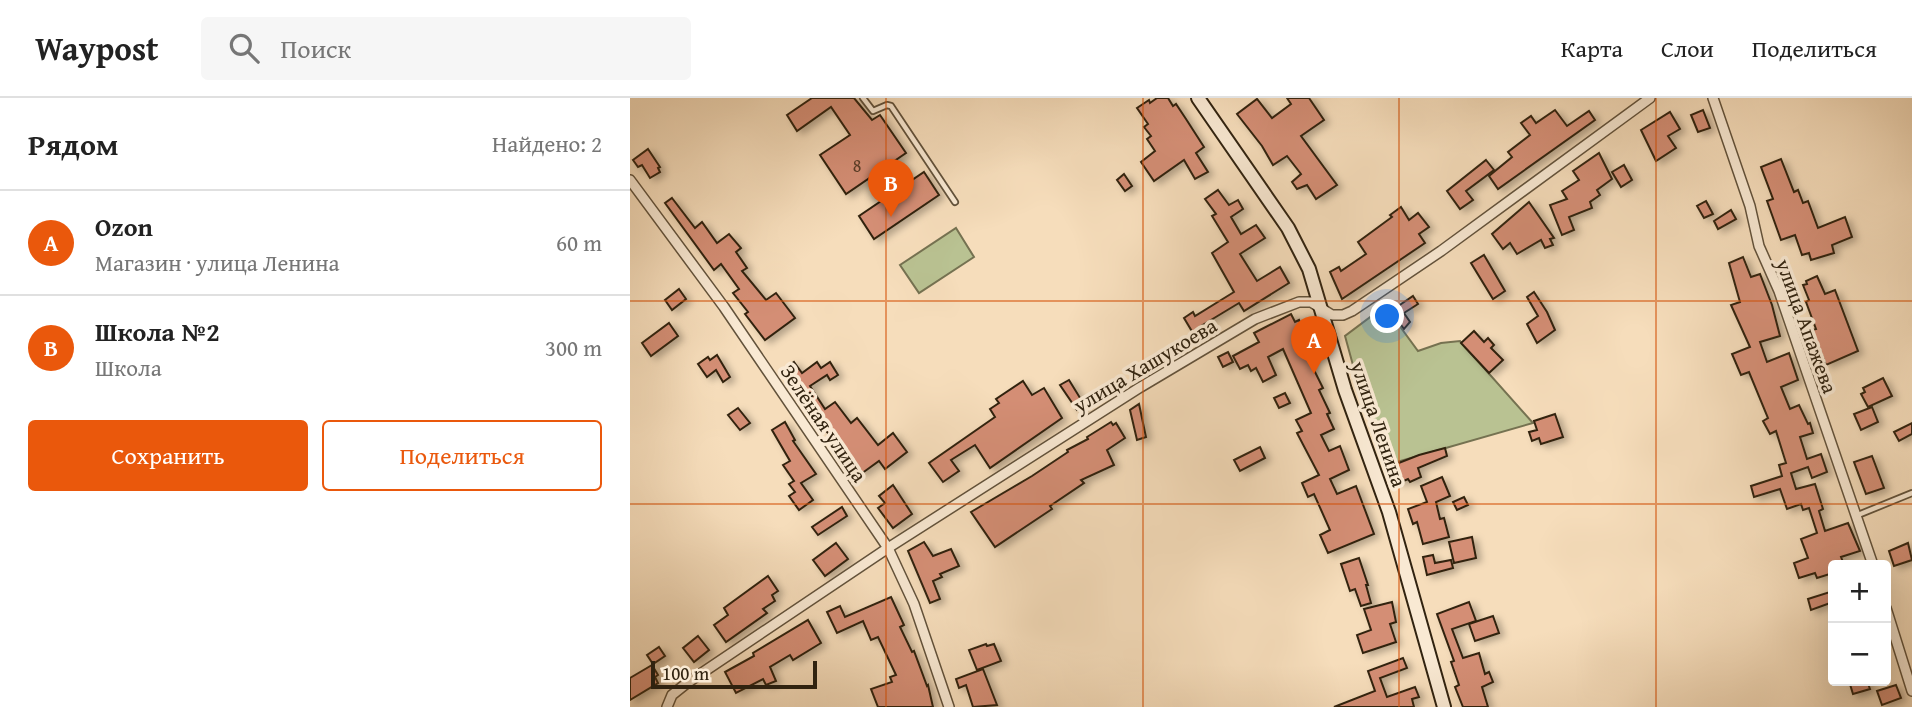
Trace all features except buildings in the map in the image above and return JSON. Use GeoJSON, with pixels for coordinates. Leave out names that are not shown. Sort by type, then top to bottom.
{"type":"FeatureCollection","features":[{"type":"Feature","properties":{"kind":"street","name":"улица Ленина"},"geometry":{"type":"LineString","coordinates":[[1198,98],[1294,236],[1309,269],[1345,390],[1389,512],[1444,707]]}},
{"type":"Feature","properties":{"kind":"street","name":"улица Хашукоева"},"geometry":{"type":"LineString","coordinates":[[667,707],[672,695],[687,683],[888,548],[1139,388],[1255,319],[1300,302],[1311,302],[1332,314],[1343,316],[1375,297],[1650,98]]}},
{"type":"Feature","properties":{"kind":"street","name":"улица Апажева"},"geometry":{"type":"LineString","coordinates":[[1713,98],[1750,206],[1759,246],[1779,291],[1871,560]]}},
{"type":"Feature","properties":{"kind":"street","name":"Зелёная улица"},"geometry":{"type":"LineString","coordinates":[[630,180],[724,307],[888,548],[914,604],[949,707]]}},
{"type":"Feature","properties":{"kind":"street"},"geometry":{"type":"LineString","coordinates":[[1891,623],[1912,691]]}},
{"type":"Feature","properties":{"kind":"lane"},"geometry":{"type":"LineString","coordinates":[[863,98],[873,111],[891,106],[955,202]]}},
{"type":"Feature","properties":{"kind":"lane"},"geometry":{"type":"LineString","coordinates":[[1855,516],[1912,493]]}},
{"type":"Feature","properties":{"kind":"green space"},"geometry":{"type":"Polygon","coordinates":[[[956,228],[974,257],[919,293],[900,265],[956,228]]]}},
{"type":"Feature","properties":{"kind":"green space"},"geometry":{"type":"Polygon","coordinates":[[[1385,306],[1418,351],[1441,343],[1460,341],[1533,423],[1390,464],[1362,398],[1345,336],[1385,306]]]}},
{"type":"Feature","properties":{"kind":"place","name":"Школа №2"},"geometry":{"type":"Point","coordinates":[891,217]}},
{"type":"Feature","properties":{"kind":"place","name":"Ozon"},"geometry":{"type":"Point","coordinates":[1314,374]}}]}
